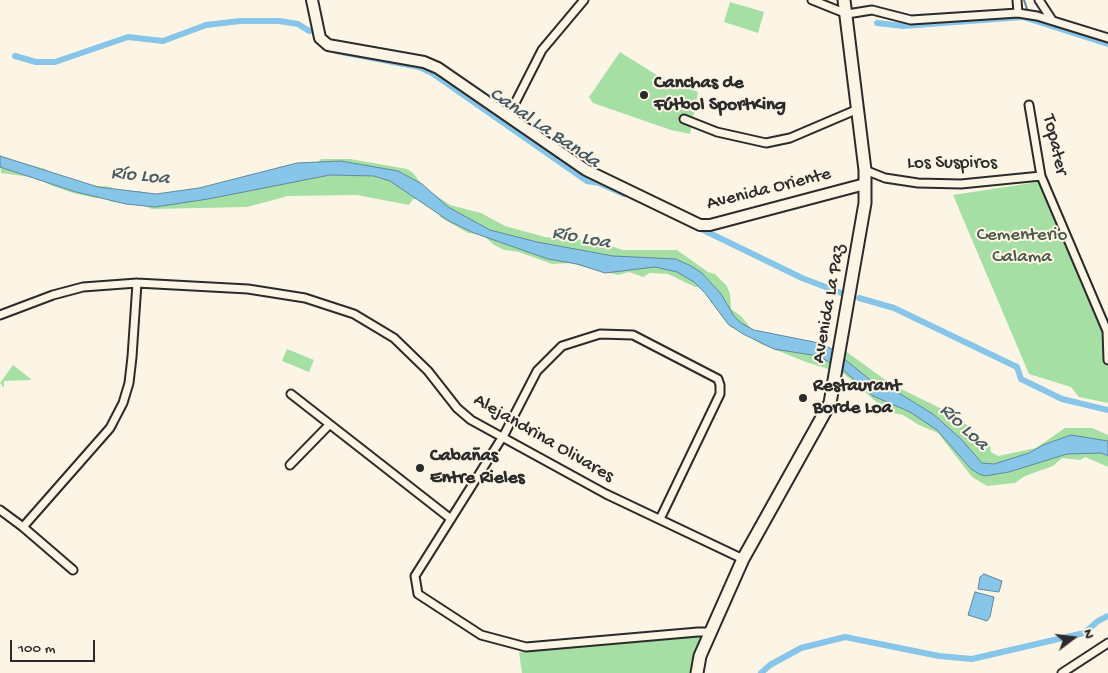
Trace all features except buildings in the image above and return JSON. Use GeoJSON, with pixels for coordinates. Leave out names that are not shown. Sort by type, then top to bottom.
{"type":"FeatureCollection","features":[{"type":"Feature","properties":{"kind":"main road","name":"Avenida La Paz"},"geometry":{"type":"LineString","coordinates":[[697,673],[700,656],[743,559],[830,403],[862,229],[865,184],[844,0]]}},
{"type":"Feature","properties":{"kind":"street","name":"Avenida Oriente"},"geometry":{"type":"LineString","coordinates":[[312,0],[320,38],[328,45],[424,62],[438,68],[509,115],[586,170],[700,225],[710,225],[865,184]]}},
{"type":"Feature","properties":{"kind":"street"},"geometry":{"type":"LineString","coordinates":[[509,115],[542,50],[584,0]]}},
{"type":"Feature","properties":{"kind":"street"},"geometry":{"type":"LineString","coordinates":[[812,0],[847,14],[872,10],[911,20],[1018,13],[1052,20],[1108,38]]}},
{"type":"Feature","properties":{"kind":"street"},"geometry":{"type":"LineString","coordinates":[[1017,0],[1018,13]]}},
{"type":"Feature","properties":{"kind":"street"},"geometry":{"type":"LineString","coordinates":[[1039,0],[1052,20]]}},
{"type":"Feature","properties":{"kind":"street","name":"Topater"},"geometry":{"type":"LineString","coordinates":[[1029,105],[1041,176],[1107,330],[1108,360]]}},
{"type":"Feature","properties":{"kind":"street"},"geometry":{"type":"LineString","coordinates":[[684,119],[717,132],[766,143],[790,138],[858,110]]}},
{"type":"Feature","properties":{"kind":"street","name":"Los Suspiros"},"geometry":{"type":"LineString","coordinates":[[864,170],[885,178],[918,183],[961,184],[1041,176]]}},
{"type":"Feature","properties":{"kind":"street"},"geometry":{"type":"LineString","coordinates":[[24,527],[110,428],[123,403],[129,383],[137,283]]}},
{"type":"Feature","properties":{"kind":"street","name":"Alejandrina Olivares"},"geometry":{"type":"LineString","coordinates":[[0,315],[54,295],[83,287],[137,283],[248,289],[305,298],[354,314],[394,338],[428,371],[458,408],[471,420],[606,494],[743,559]]}},
{"type":"Feature","properties":{"kind":"street"},"geometry":{"type":"LineString","coordinates":[[660,519],[721,390],[718,379],[633,335],[600,334],[562,346],[537,371],[502,438],[415,576],[418,594],[481,635],[526,647],[711,632]]}},
{"type":"Feature","properties":{"kind":"street"},"geometry":{"type":"LineString","coordinates":[[291,394],[451,519]]}},
{"type":"Feature","properties":{"kind":"street"},"geometry":{"type":"LineString","coordinates":[[290,465],[329,425]]}},
{"type":"Feature","properties":{"kind":"street"},"geometry":{"type":"LineString","coordinates":[[0,510],[24,527],[73,570]]}},
{"type":"Feature","properties":{"kind":"street"},"geometry":{"type":"LineString","coordinates":[[1062,673],[1108,643]]}},
{"type":"Feature","properties":{"kind":"green space"},"geometry":{"type":"Polygon","coordinates":[[[730,2],[764,12],[758,33],[724,22],[730,2]]]}},
{"type":"Feature","properties":{"kind":"green space","name":"Canchas de Fútbol SportKing"},"geometry":{"type":"Polygon","coordinates":[[[620,52],[660,77],[698,92],[690,134],[671,130],[593,103],[589,97],[620,52]]]}},
{"type":"Feature","properties":{"kind":"green space"},"geometry":{"type":"Polygon","coordinates":[[[0,157],[45,169],[59,177],[89,185],[111,187],[114,192],[140,191],[152,195],[199,195],[282,166],[317,164],[321,159],[350,159],[407,169],[413,173],[424,187],[450,205],[481,213],[505,226],[545,237],[595,241],[623,250],[677,250],[708,272],[715,274],[727,286],[730,294],[731,309],[741,316],[758,337],[844,350],[891,384],[942,409],[970,427],[977,439],[990,446],[991,452],[998,456],[1036,448],[1065,428],[1092,428],[1108,435],[1108,467],[1085,457],[1080,460],[1062,458],[1053,466],[1025,476],[1015,483],[987,486],[972,477],[938,433],[919,425],[903,415],[888,412],[844,374],[806,362],[761,344],[742,331],[730,327],[716,303],[711,303],[708,293],[701,287],[695,287],[668,274],[650,273],[643,277],[629,272],[618,275],[570,263],[552,264],[519,252],[504,250],[494,245],[482,234],[468,233],[440,217],[438,211],[418,199],[413,199],[409,205],[357,195],[288,196],[247,207],[152,209],[140,204],[112,202],[106,198],[73,193],[50,185],[38,178],[1,173],[0,157]]]}},
{"type":"Feature","properties":{"kind":"green space","name":"Cementerio Calama"},"geometry":{"type":"Polygon","coordinates":[[[1044,181],[1108,340],[1108,403],[1079,397],[1071,387],[1029,374],[953,195],[1044,181]]]}},
{"type":"Feature","properties":{"kind":"green space"},"geometry":{"type":"Polygon","coordinates":[[[287,349],[314,360],[309,372],[282,361],[287,349]]]}},
{"type":"Feature","properties":{"kind":"green space"},"geometry":{"type":"Polygon","coordinates":[[[13,365],[32,380],[4,381],[4,388],[0,383],[13,365]]]}},
{"type":"Feature","properties":{"kind":"green space"},"geometry":{"type":"Polygon","coordinates":[[[702,635],[691,673],[522,673],[519,652],[702,635]]]}},
{"type":"Feature","properties":{"kind":"water"},"geometry":{"type":"Polygon","coordinates":[[[0,156],[98,187],[156,194],[199,188],[297,163],[341,161],[398,171],[422,184],[448,207],[490,230],[537,242],[613,256],[676,259],[691,266],[702,273],[721,294],[734,316],[741,323],[754,330],[819,343],[832,349],[869,379],[894,390],[933,414],[961,439],[982,463],[994,464],[1029,453],[1043,445],[1071,435],[1108,441],[1108,456],[1101,453],[1067,454],[1009,472],[985,476],[979,474],[971,469],[937,430],[910,412],[873,396],[842,369],[818,356],[774,349],[743,334],[728,324],[705,293],[694,282],[677,272],[655,267],[605,273],[577,264],[548,259],[474,233],[449,221],[390,181],[374,176],[330,175],[208,199],[155,207],[126,204],[76,192],[0,167],[0,156]]]}},
{"type":"Feature","properties":{"kind":"water"},"geometry":{"type":"Polygon","coordinates":[[[984,574],[1002,581],[999,592],[978,589],[980,577],[984,574]]]}},
{"type":"Feature","properties":{"kind":"water"},"geometry":{"type":"Polygon","coordinates":[[[975,592],[994,597],[990,617],[987,621],[968,615],[975,592]]]}},
{"type":"Feature","properties":{"kind":"waterway"},"geometry":{"type":"LineString","coordinates":[[1024,0],[1028,12]]}},
{"type":"Feature","properties":{"kind":"waterway"},"geometry":{"type":"LineString","coordinates":[[877,23],[903,26],[1023,17],[1108,44]]}},
{"type":"Feature","properties":{"kind":"waterway"},"geometry":{"type":"LineString","coordinates":[[15,56],[36,62],[55,62],[128,37],[163,41],[206,25],[240,21],[279,21],[298,24],[309,31],[314,30]]}},
{"type":"Feature","properties":{"kind":"waterway","name":"Canal La Banda"},"geometry":{"type":"LineString","coordinates":[[336,51],[419,67],[432,73],[587,181],[599,183],[624,194]]}},
{"type":"Feature","properties":{"kind":"waterway","name":"Canal La Banda"},"geometry":{"type":"LineString","coordinates":[[697,227],[802,278],[844,294]]}},
{"type":"Feature","properties":{"kind":"waterway"},"geometry":{"type":"LineString","coordinates":[[859,298],[894,308],[1017,367],[1021,379],[1062,399],[1108,410]]}},
{"type":"Feature","properties":{"kind":"waterway"},"geometry":{"type":"LineString","coordinates":[[761,673],[770,665],[801,648],[845,637],[939,656],[972,659],[1084,633],[1098,621],[1108,616]]}},
{"type":"Feature","properties":{"kind":"place","name":"Canchas de Fútbol SportKing"},"geometry":{"type":"Point","coordinates":[644,95]}},
{"type":"Feature","properties":{"kind":"place","name":"Restaurant Borde Loa"},"geometry":{"type":"Point","coordinates":[803,398]}},
{"type":"Feature","properties":{"kind":"place","name":"Cabañas Entre Rieles"},"geometry":{"type":"Point","coordinates":[420,468]}},
{"type":"Feature","properties":{"kind":"water label","name":"Río Loa"},"geometry":{"type":"Point","coordinates":[140,177]}},
{"type":"Feature","properties":{"kind":"water label","name":"Río Loa"},"geometry":{"type":"Point","coordinates":[581,239]}},
{"type":"Feature","properties":{"kind":"water label","name":"Río Loa"},"geometry":{"type":"Point","coordinates":[963,428]}}]}
